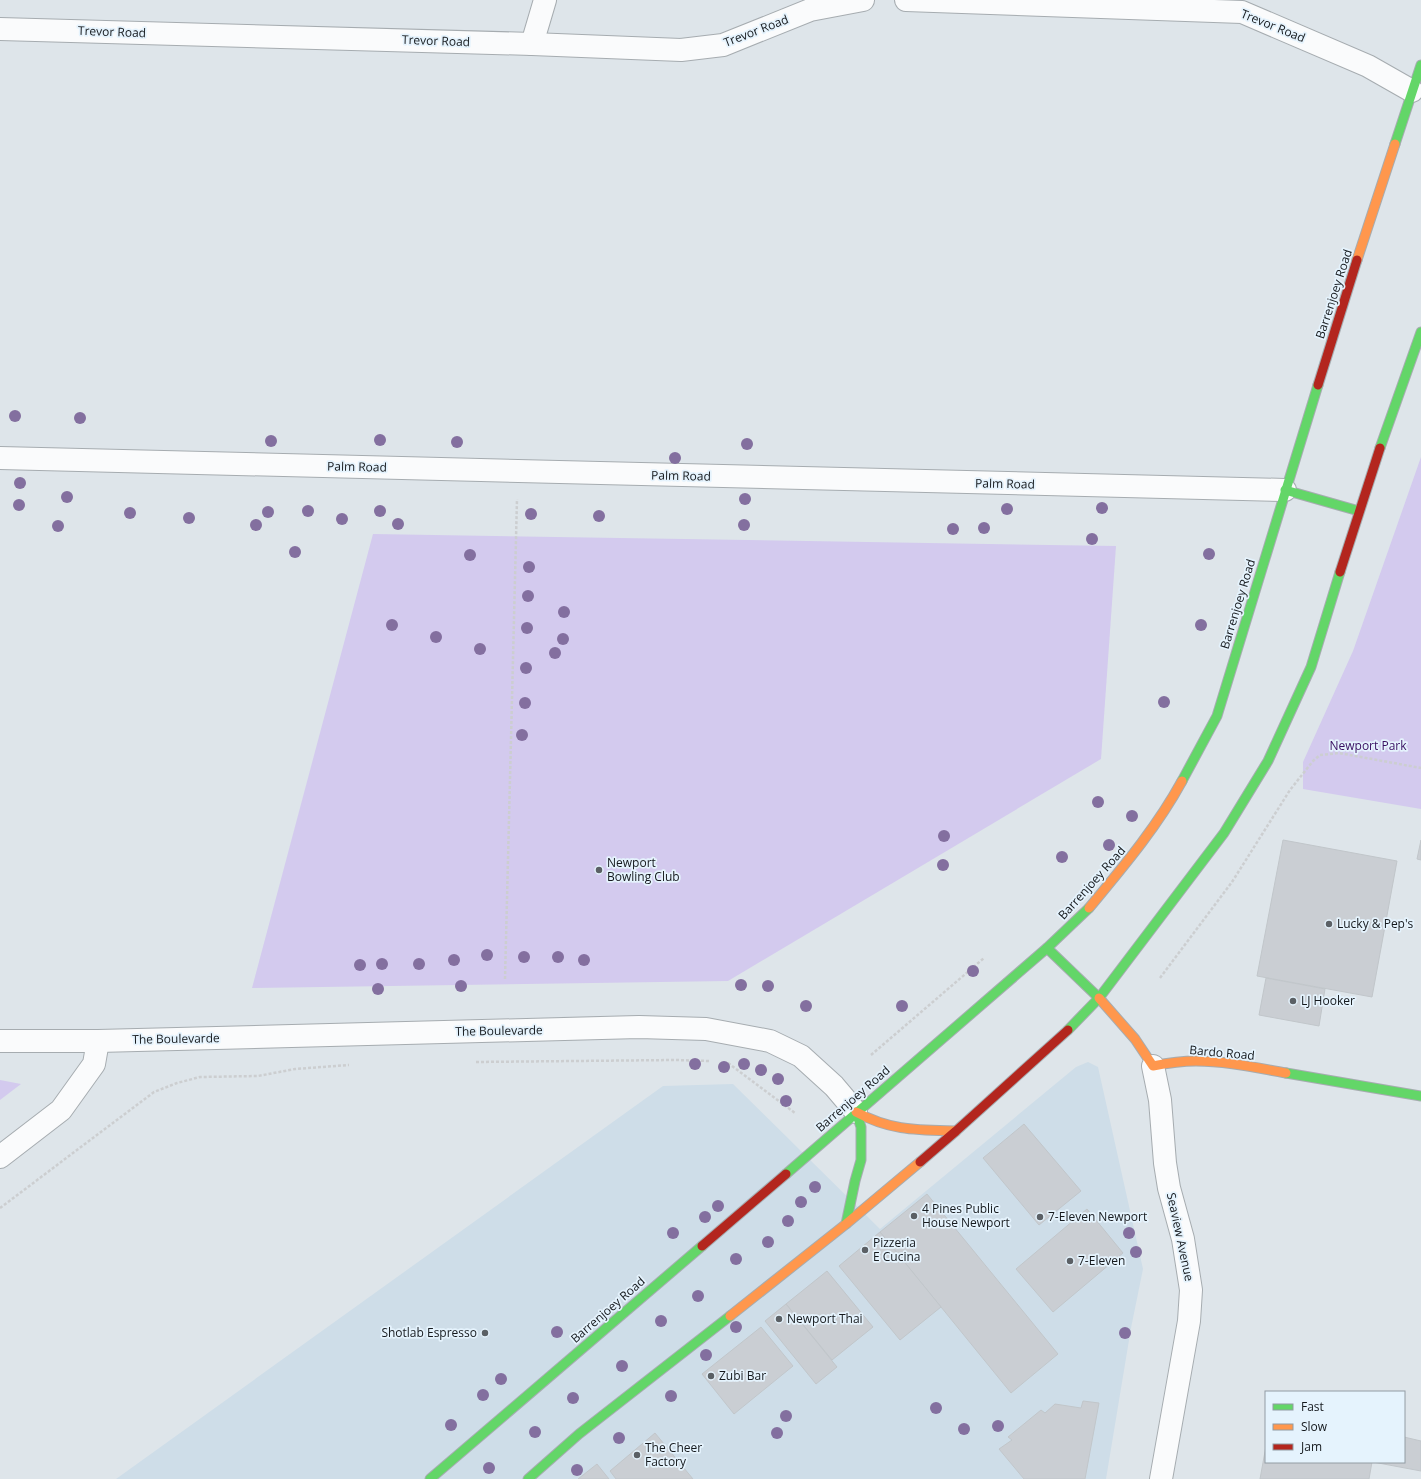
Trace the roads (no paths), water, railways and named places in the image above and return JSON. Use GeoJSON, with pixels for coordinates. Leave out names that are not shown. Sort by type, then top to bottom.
{"type":"FeatureCollection","features":[{"type":"Feature","properties":{"kind":"main road","name":"Barrenjoey Road"},"geometry":{"type":"LineString","coordinates":[[430,1479],[1047,948],[1089,908],[1134,854],[1176,792],[1217,716],[1285,490],[1417,94],[1421,65]]}},
{"type":"Feature","properties":{"kind":"main road"},"geometry":{"type":"LineString","coordinates":[[528,1479],[579,1434],[759,1294],[846,1224],[956,1131],[1058,1039],[1099,998],[1224,833],[1268,761],[1311,667],[1372,470],[1421,332]]}},
{"type":"Feature","properties":{"kind":"main road","name":"Palm Road"},"geometry":{"type":"LineString","coordinates":[[1285,490],[1359,511]]}},
{"type":"Feature","properties":{"kind":"main road"},"geometry":{"type":"LineString","coordinates":[[1047,948],[1099,998],[1132,1034],[1144,1048],[1153,1066]]}},
{"type":"Feature","properties":{"kind":"main road","name":"Bardo Road"},"geometry":{"type":"LineString","coordinates":[[1153,1066],[1176,1062],[1198,1061],[1232,1064],[1421,1096]]}},
{"type":"Feature","properties":{"kind":"main road"},"geometry":{"type":"LineString","coordinates":[[856,1112],[878,1123],[893,1127],[912,1130],[956,1131]]}},
{"type":"Feature","properties":{"kind":"main road","name":"The Boulevarde"},"geometry":{"type":"LineString","coordinates":[[846,1224],[861,1160],[861,1127],[856,1112]]}},
{"type":"Feature","properties":{"kind":"street"},"geometry":{"type":"LineString","coordinates":[[532,44],[545,0]]}},
{"type":"Feature","properties":{"kind":"street","name":"Trevor Road"},"geometry":{"type":"LineString","coordinates":[[0,29],[532,44],[681,50],[723,45],[810,10],[863,0]]}},
{"type":"Feature","properties":{"kind":"street","name":"Trevor Road"},"geometry":{"type":"LineString","coordinates":[[906,0],[1242,12],[1368,66],[1417,94]]}},
{"type":"Feature","properties":{"kind":"street","name":"Palm Road"},"geometry":{"type":"LineString","coordinates":[[0,458],[1285,490]]}},
{"type":"Feature","properties":{"kind":"street","name":"The Boulevarde"},"geometry":{"type":"LineString","coordinates":[[0,1041],[98,1041],[639,1027],[706,1029],[770,1041],[801,1056],[834,1086],[856,1112]]}},
{"type":"Feature","properties":{"kind":"street"},"geometry":{"type":"LineString","coordinates":[[0,1157],[61,1110],[94,1064],[98,1041]]}},
{"type":"Feature","properties":{"kind":"street","name":"Seaview Avenue"},"geometry":{"type":"LineString","coordinates":[[1153,1066],[1160,1100],[1169,1188],[1183,1239],[1191,1290],[1189,1321],[1161,1479]]}},
{"type":"Feature","properties":{"kind":"place","name":"Newport Bowling Club"},"geometry":{"type":"Point","coordinates":[599,870]}},
{"type":"Feature","properties":{"kind":"place","name":"Lucky & Pep's"},"geometry":{"type":"Point","coordinates":[1329,924]}},
{"type":"Feature","properties":{"kind":"place","name":"LJ Hooker"},"geometry":{"type":"Point","coordinates":[1293,1001]}},
{"type":"Feature","properties":{"kind":"place","name":"4 Pines Public House Newport"},"geometry":{"type":"Point","coordinates":[914,1216]}},
{"type":"Feature","properties":{"kind":"place","name":"7-Eleven Newport"},"geometry":{"type":"Point","coordinates":[1040,1217]}},
{"type":"Feature","properties":{"kind":"place","name":"Pizzeria E Cucina"},"geometry":{"type":"Point","coordinates":[865,1250]}},
{"type":"Feature","properties":{"kind":"place","name":"7-Eleven"},"geometry":{"type":"Point","coordinates":[1070,1261]}},
{"type":"Feature","properties":{"kind":"place","name":"Newport Thai"},"geometry":{"type":"Point","coordinates":[779,1319]}},
{"type":"Feature","properties":{"kind":"place","name":"Shotlab Espresso"},"geometry":{"type":"Point","coordinates":[485,1333]}},
{"type":"Feature","properties":{"kind":"place","name":"Zubi Bar"},"geometry":{"type":"Point","coordinates":[711,1376]}},
{"type":"Feature","properties":{"kind":"place","name":"The Cheer Factory"},"geometry":{"type":"Point","coordinates":[637,1455]}},
{"type":"Feature","properties":{"kind":"park label","name":"Newport Park"},"geometry":{"type":"Point","coordinates":[1368,746]}}]}
